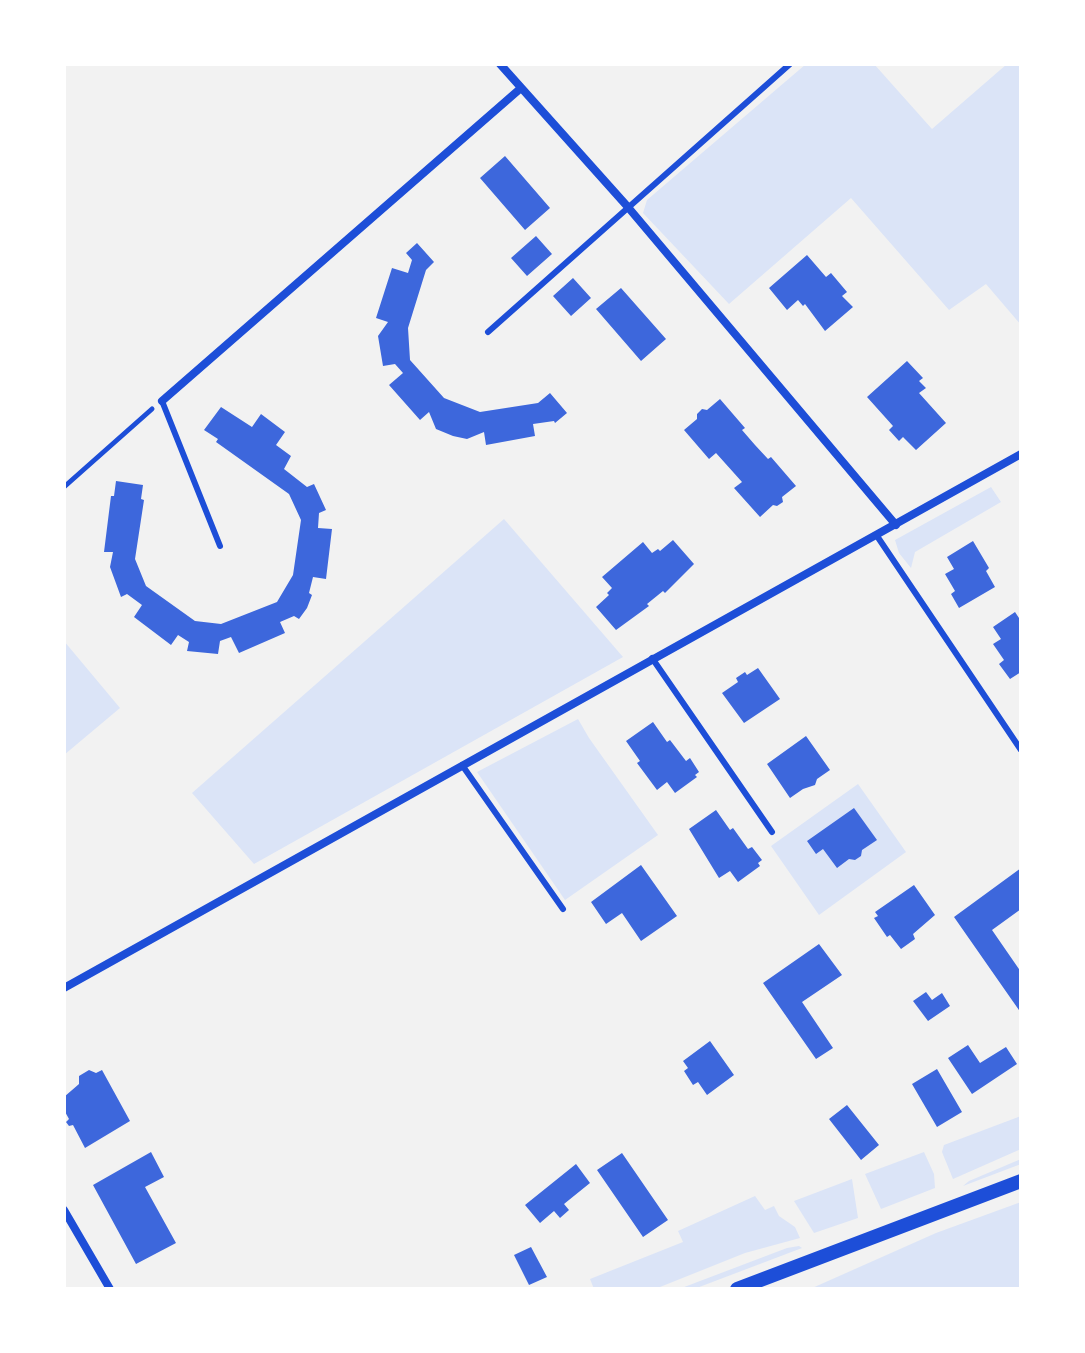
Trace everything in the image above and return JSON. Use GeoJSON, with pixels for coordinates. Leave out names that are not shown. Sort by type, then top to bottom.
{"type":"FeatureCollection","features":[{"type":"Feature","properties":{"kind":"street"},"geometry":{"type":"LineString","coordinates":[[500,64],[627,206],[896,525]]}},
{"type":"Feature","properties":{"kind":"street"},"geometry":{"type":"LineString","coordinates":[[162,401],[521,88]]}},
{"type":"Feature","properties":{"kind":"street"},"geometry":{"type":"LineString","coordinates":[[64,988],[1021,454]]}},
{"type":"Feature","properties":{"kind":"street"},"geometry":{"type":"LineString","coordinates":[[737,1289],[1021,1181]]}},
{"type":"Feature","properties":{"kind":"street"},"geometry":{"type":"LineString","coordinates":[[64,1210],[110,1289]]}},
{"type":"Feature","properties":{"kind":"lane"},"geometry":{"type":"LineString","coordinates":[[488,332],[790,64]]}},
{"type":"Feature","properties":{"kind":"lane"},"geometry":{"type":"LineString","coordinates":[[162,401],[220,546]]}},
{"type":"Feature","properties":{"kind":"lane"},"geometry":{"type":"LineString","coordinates":[[877,536],[1021,750]]}},
{"type":"Feature","properties":{"kind":"lane"},"geometry":{"type":"LineString","coordinates":[[652,658],[772,832]]}},
{"type":"Feature","properties":{"kind":"lane"},"geometry":{"type":"LineString","coordinates":[[462,765],[563,909]]}},
{"type":"Feature","properties":{"kind":"path"},"geometry":{"type":"LineString","coordinates":[[64,487],[162,401]]}},
{"type":"Feature","properties":{"kind":"shaded area"},"geometry":{"type":"Polygon","coordinates":[[[806,64],[874,64],[932,129],[1007,64],[1021,64],[1021,325],[986,284],[949,310],[851,198],[729,304],[643,213],[647,200],[806,64]]]}},
{"type":"Feature","properties":{"kind":"shaded area"},"geometry":{"type":"Polygon","coordinates":[[[991,487],[1001,502],[915,552],[911,568],[899,553],[895,540],[991,487]]]}},
{"type":"Feature","properties":{"kind":"shaded area"},"geometry":{"type":"Polygon","coordinates":[[[504,519],[623,657],[254,864],[192,793],[504,519]]]}},
{"type":"Feature","properties":{"kind":"shaded area"},"geometry":{"type":"Polygon","coordinates":[[[64,641],[120,708],[64,755],[64,641]]]}},
{"type":"Feature","properties":{"kind":"shaded area"},"geometry":{"type":"Polygon","coordinates":[[[578,719],[658,835],[565,900],[477,772],[578,719]]]}},
{"type":"Feature","properties":{"kind":"shaded area"},"geometry":{"type":"Polygon","coordinates":[[[858,784],[906,852],[819,915],[771,846],[858,784]]]}},
{"type":"Feature","properties":{"kind":"shaded area"},"geometry":{"type":"Polygon","coordinates":[[[1021,1116],[1021,1149],[953,1179],[942,1152],[944,1145],[1021,1116]]]}},
{"type":"Feature","properties":{"kind":"shaded area"},"geometry":{"type":"Polygon","coordinates":[[[924,1152],[934,1174],[935,1188],[881,1209],[865,1174],[924,1152]]]}},
{"type":"Feature","properties":{"kind":"shaded area"},"geometry":{"type":"Polygon","coordinates":[[[1021,1159],[1021,1164],[963,1186],[969,1181],[1021,1159]]]}},
{"type":"Feature","properties":{"kind":"shaded area"},"geometry":{"type":"Polygon","coordinates":[[[852,1179],[858,1218],[814,1233],[794,1201],[852,1179]]]}},
{"type":"Feature","properties":{"kind":"shaded area"},"geometry":{"type":"Polygon","coordinates":[[[755,1196],[765,1210],[774,1206],[779,1216],[795,1227],[800,1238],[745,1253],[655,1289],[594,1289],[590,1279],[683,1242],[678,1231],[755,1196]]]}},
{"type":"Feature","properties":{"kind":"shaded area"},"geometry":{"type":"Polygon","coordinates":[[[1021,1202],[1021,1289],[810,1289],[936,1233],[1021,1202]]]}},
{"type":"Feature","properties":{"kind":"shaded area"},"geometry":{"type":"Polygon","coordinates":[[[787,1248],[802,1248],[694,1289],[679,1289],[787,1248]]]}},
{"type":"Feature","properties":{"kind":"building"},"geometry":{"type":"Polygon","coordinates":[[[505,156],[550,208],[525,230],[480,178],[505,156]]]}},
{"type":"Feature","properties":{"kind":"building"},"geometry":{"type":"Polygon","coordinates":[[[536,236],[552,254],[527,276],[511,258],[536,236]]]}},
{"type":"Feature","properties":{"kind":"building"},"geometry":{"type":"Polygon","coordinates":[[[417,243],[434,262],[426,270],[408,328],[410,360],[444,398],[480,412],[538,403],[550,393],[567,413],[555,423],[533,424],[535,436],[486,445],[484,432],[467,439],[436,429],[429,412],[420,420],[389,385],[403,373],[395,364],[383,366],[378,336],[388,322],[376,318],[392,268],[408,273],[412,260],[406,253],[417,243]]]}},
{"type":"Feature","properties":{"kind":"building"},"geometry":{"type":"Polygon","coordinates":[[[807,255],[826,277],[831,273],[847,292],[842,296],[853,307],[825,331],[805,304],[803,306],[798,300],[787,310],[769,288],[807,255]]]}},
{"type":"Feature","properties":{"kind":"building"},"geometry":{"type":"Polygon","coordinates":[[[573,278],[591,298],[571,316],[553,296],[573,278]]]}},
{"type":"Feature","properties":{"kind":"building"},"geometry":{"type":"Polygon","coordinates":[[[621,288],[666,339],[641,361],[596,309],[621,288]]]}},
{"type":"Feature","properties":{"kind":"building"},"geometry":{"type":"Polygon","coordinates":[[[907,361],[923,378],[919,381],[926,388],[919,393],[946,423],[916,450],[903,437],[899,441],[889,430],[893,426],[867,397],[907,361]]]}},
{"type":"Feature","properties":{"kind":"building"},"geometry":{"type":"Polygon","coordinates":[[[720,399],[755,445],[768,459],[771,457],[796,486],[782,497],[783,502],[773,505],[760,517],[734,488],[742,482],[716,453],[709,459],[684,430],[697,419],[702,409],[707,410],[720,399]]]}},
{"type":"Feature","properties":{"kind":"building"},"geometry":{"type":"Polygon","coordinates":[[[221,407],[252,427],[261,414],[285,432],[276,445],[291,456],[284,469],[307,487],[314,484],[326,510],[319,513],[318,528],[332,529],[326,579],[313,577],[309,593],[312,595],[299,619],[294,616],[280,622],[285,633],[239,653],[231,637],[220,641],[218,654],[187,651],[189,642],[178,635],[171,645],[134,617],[142,605],[127,594],[121,597],[110,567],[113,552],[104,552],[111,496],[114,496],[116,481],[143,485],[141,499],[144,500],[135,559],[146,586],[195,621],[221,624],[277,602],[293,575],[301,520],[289,494],[204,430],[221,407]]]}},
{"type":"Feature","properties":{"kind":"building"},"geometry":{"type":"Polygon","coordinates":[[[673,540],[694,564],[665,593],[663,591],[647,604],[649,606],[616,630],[596,607],[612,588],[602,577],[643,542],[652,553],[658,549],[660,551],[673,540]]]}},
{"type":"Feature","properties":{"kind":"building"},"geometry":{"type":"Polygon","coordinates":[[[973,541],[989,568],[986,571],[995,587],[959,608],[951,594],[955,591],[945,574],[954,569],[947,557],[973,541]]]}},
{"type":"Feature","properties":{"kind":"building"},"geometry":{"type":"Polygon","coordinates":[[[1015,612],[1021,621],[1021,672],[1010,679],[999,664],[1004,660],[993,644],[1001,639],[993,627],[1015,612]]]}},
{"type":"Feature","properties":{"kind":"building"},"geometry":{"type":"Polygon","coordinates":[[[758,668],[780,699],[744,723],[722,693],[738,682],[736,678],[758,668]]]}},
{"type":"Feature","properties":{"kind":"building"},"geometry":{"type":"Polygon","coordinates":[[[653,722],[667,742],[670,740],[686,761],[690,758],[699,772],[695,775],[697,777],[675,793],[667,782],[657,790],[637,763],[640,761],[626,741],[653,722]]]}},
{"type":"Feature","properties":{"kind":"building"},"geometry":{"type":"Polygon","coordinates":[[[806,736],[830,770],[817,779],[815,785],[790,798],[767,764],[806,736]]]}},
{"type":"Feature","properties":{"kind":"building"},"geometry":{"type":"Polygon","coordinates":[[[854,808],[877,840],[862,850],[861,856],[855,860],[849,859],[837,868],[823,849],[816,854],[807,841],[854,808]]]}},
{"type":"Feature","properties":{"kind":"building"},"geometry":{"type":"Polygon","coordinates":[[[716,810],[730,830],[733,828],[748,849],[752,847],[762,860],[758,863],[760,866],[738,882],[730,871],[719,878],[689,829],[716,810]]]}},
{"type":"Feature","properties":{"kind":"building"},"geometry":{"type":"Polygon","coordinates":[[[641,865],[677,916],[641,941],[622,913],[606,924],[591,902],[641,865]]]}},
{"type":"Feature","properties":{"kind":"building"},"geometry":{"type":"Polygon","coordinates":[[[1021,868],[1021,909],[992,930],[1021,972],[1021,1013],[954,917],[1021,868]]]}},
{"type":"Feature","properties":{"kind":"building"},"geometry":{"type":"Polygon","coordinates":[[[914,885],[935,915],[913,934],[915,939],[901,949],[890,935],[887,937],[874,918],[878,916],[875,912],[914,885]]]}},
{"type":"Feature","properties":{"kind":"building"},"geometry":{"type":"Polygon","coordinates":[[[819,944],[842,975],[802,1002],[833,1048],[816,1059],[763,983],[819,944]]]}},
{"type":"Feature","properties":{"kind":"building"},"geometry":{"type":"Polygon","coordinates":[[[926,992],[932,1000],[942,993],[950,1006],[928,1021],[913,1001],[926,992]]]}},
{"type":"Feature","properties":{"kind":"building"},"geometry":{"type":"Polygon","coordinates":[[[710,1041],[734,1075],[707,1095],[698,1082],[693,1085],[684,1071],[688,1068],[683,1061],[710,1041]]]}},
{"type":"Feature","properties":{"kind":"building"},"geometry":{"type":"Polygon","coordinates":[[[968,1045],[980,1063],[1006,1047],[1017,1064],[972,1094],[948,1058],[968,1045]]]}},
{"type":"Feature","properties":{"kind":"building"},"geometry":{"type":"Polygon","coordinates":[[[937,1069],[962,1112],[937,1127],[912,1084],[937,1069]]]}},
{"type":"Feature","properties":{"kind":"building"},"geometry":{"type":"Polygon","coordinates":[[[89,1070],[96,1073],[102,1070],[130,1121],[85,1148],[73,1125],[69,1126],[66,1122],[69,1119],[64,1110],[64,1097],[79,1084],[79,1076],[89,1070]]]}},
{"type":"Feature","properties":{"kind":"building"},"geometry":{"type":"Polygon","coordinates":[[[847,1105],[879,1145],[861,1160],[829,1119],[847,1105]]]}},
{"type":"Feature","properties":{"kind":"building"},"geometry":{"type":"Polygon","coordinates":[[[151,1152],[164,1177],[145,1187],[176,1243],[136,1264],[93,1185],[151,1152]]]}},
{"type":"Feature","properties":{"kind":"building"},"geometry":{"type":"Polygon","coordinates":[[[622,1153],[668,1220],[643,1237],[597,1170],[622,1153]]]}},
{"type":"Feature","properties":{"kind":"building"},"geometry":{"type":"Polygon","coordinates":[[[576,1164],[590,1183],[564,1204],[569,1210],[560,1218],[554,1211],[540,1223],[525,1205],[576,1164]]]}},
{"type":"Feature","properties":{"kind":"building"},"geometry":{"type":"Polygon","coordinates":[[[531,1247],[547,1277],[529,1285],[514,1255],[531,1247]]]}}]}
